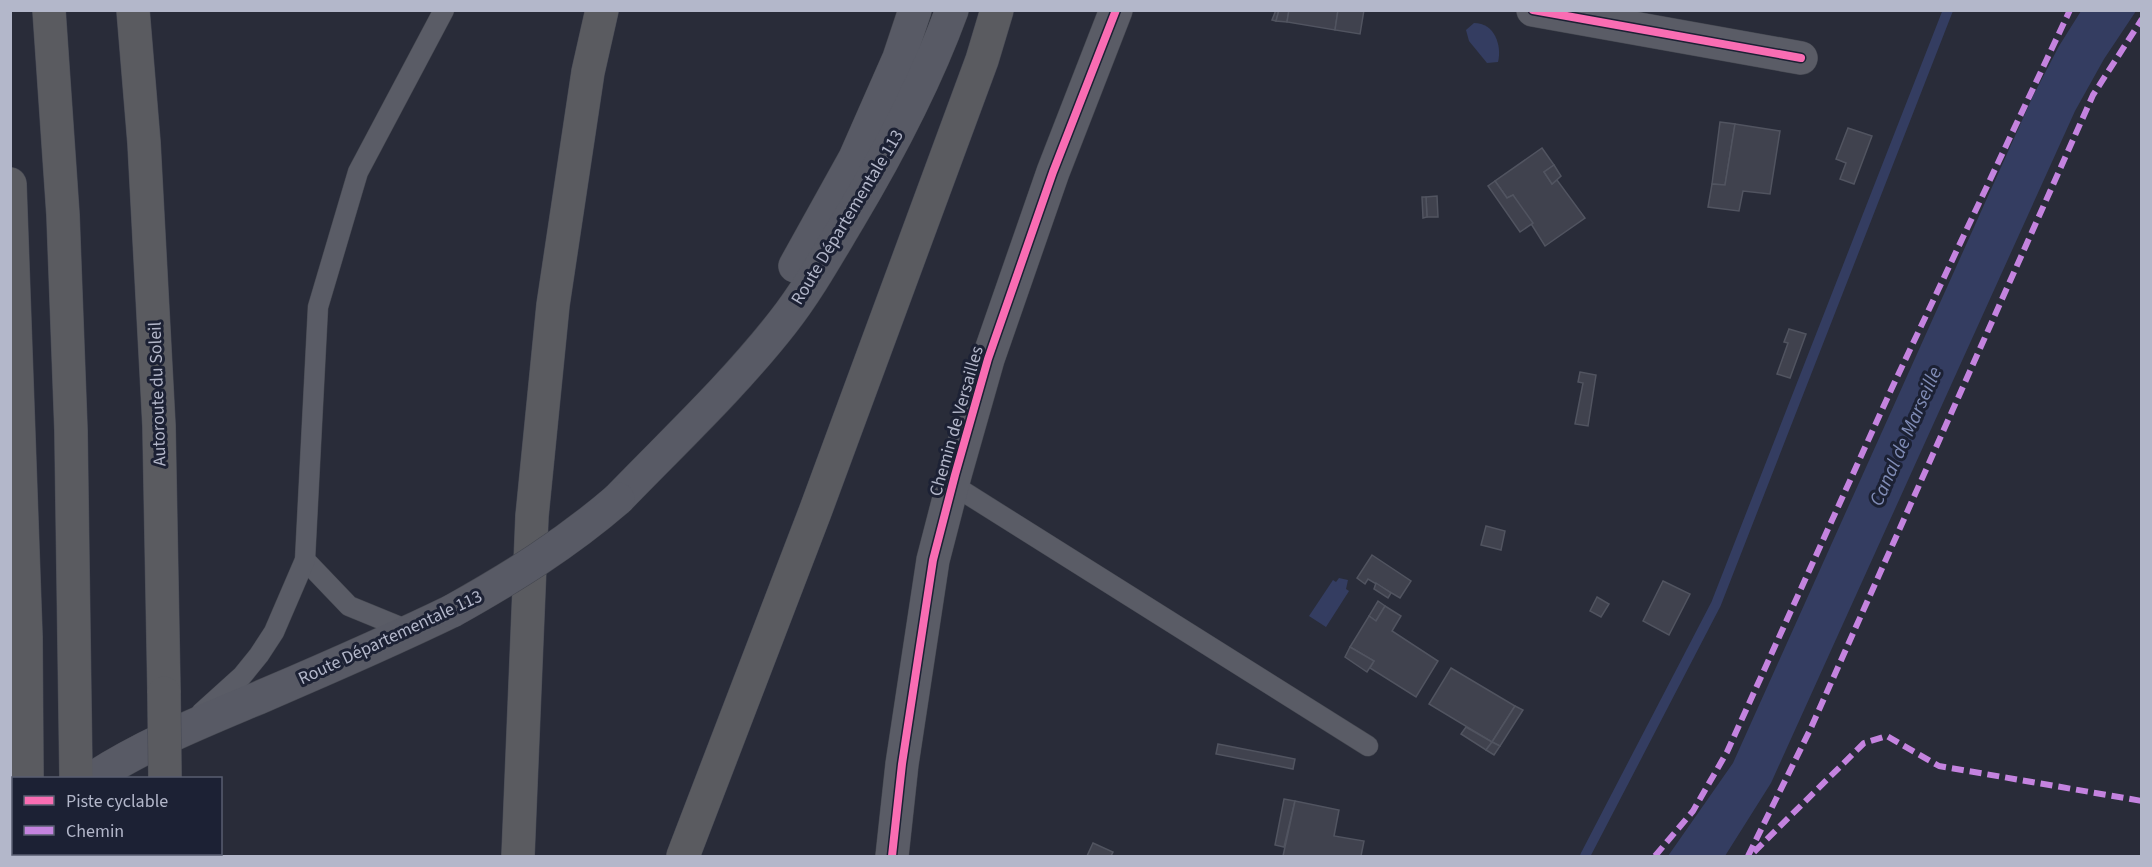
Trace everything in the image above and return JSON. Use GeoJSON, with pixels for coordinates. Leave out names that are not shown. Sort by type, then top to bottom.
{"type":"FeatureCollection","features":[{"type":"Feature","properties":{"kind":"highway"},"geometry":{"type":"LineString","coordinates":[[49,10],[63,215],[71,431],[76,777]]}},
{"type":"Feature","properties":{"kind":"highway","name":"Autoroute du Soleil"},"geometry":{"type":"LineString","coordinates":[[133,10],[144,143],[159,426],[165,777]]}},
{"type":"Feature","properties":{"kind":"highway"},"geometry":{"type":"LineString","coordinates":[[518,856],[533,504],[555,294],[588,72],[602,10]]}},
{"type":"Feature","properties":{"kind":"highway"},"geometry":{"type":"LineString","coordinates":[[683,856],[815,512],[982,60],[997,10]]}},
{"type":"Feature","properties":{"kind":"highway"},"geometry":{"type":"LineString","coordinates":[[10,184],[26,637],[27,772]]}},
{"type":"Feature","properties":{"kind":"main road","name":"Route Départementale 113"},"geometry":{"type":"LineString","coordinates":[[660,456],[801,258],[855,158],[899,58],[915,10]]}},
{"type":"Feature","properties":{"kind":"main road","name":"Route Départementale 113"},"geometry":{"type":"LineString","coordinates":[[95,777],[121,760],[181,730],[452,611],[522,572],[584,528],[618,499],[719,398],[784,321],[818,271],[890,149],[934,58],[952,10]]}},
{"type":"Feature","properties":{"kind":"street","name":"Chemin de Versailles"},"geometry":{"type":"LineString","coordinates":[[892,856],[902,764],[933,560],[988,359],[1053,172],[1116,10]]}},
{"type":"Feature","properties":{"kind":"street"},"geometry":{"type":"LineString","coordinates":[[1533,10],[1801,58]]}},
{"type":"Feature","properties":{"kind":"lane"},"geometry":{"type":"LineString","coordinates":[[181,730],[242,676],[259,654],[274,632],[305,560],[318,307],[358,172],[444,10]]}},
{"type":"Feature","properties":{"kind":"lane"},"geometry":{"type":"LineString","coordinates":[[953,485],[1368,746]]}},
{"type":"Feature","properties":{"kind":"lane"},"geometry":{"type":"LineString","coordinates":[[305,560],[349,606],[410,631]]}},
{"type":"Feature","properties":{"kind":"water","name":"Canal de Marseille"},"geometry":{"type":"Polygon","coordinates":[[[2081,11],[2136,11],[2104,59],[2075,111],[1771,783],[1725,856],[1668,856],[1733,763],[2033,96],[2059,46],[2081,11]]]}},
{"type":"Feature","properties":{"kind":"water"},"geometry":{"type":"Polygon","coordinates":[[[1474,23],[1481,24],[1492,31],[1498,43],[1498,62],[1487,63],[1469,41],[1466,30],[1474,23]]]}},
{"type":"Feature","properties":{"kind":"water"},"geometry":{"type":"Polygon","coordinates":[[[1339,578],[1348,580],[1346,589],[1349,591],[1326,627],[1309,616],[1333,580],[1336,582],[1339,578]]]}},
{"type":"Feature","properties":{"kind":"building"},"geometry":{"type":"Polygon","coordinates":[[[1276,10],[1279,10],[1276,21],[1272,20],[1276,10]]]}},
{"type":"Feature","properties":{"kind":"building"},"geometry":{"type":"Polygon","coordinates":[[[1279,10],[1289,10],[1287,22],[1276,21],[1279,10]]]}},
{"type":"Feature","properties":{"kind":"building"},"geometry":{"type":"Polygon","coordinates":[[[1289,10],[1338,10],[1335,30],[1287,22],[1289,10]]]}},
{"type":"Feature","properties":{"kind":"building"},"geometry":{"type":"Polygon","coordinates":[[[1338,10],[1364,10],[1360,34],[1335,30],[1338,10]]]}},
{"type":"Feature","properties":{"kind":"building"},"geometry":{"type":"Polygon","coordinates":[[[1720,122],[1735,124],[1725,185],[1712,184],[1720,122]]]}},
{"type":"Feature","properties":{"kind":"building"},"geometry":{"type":"Polygon","coordinates":[[[1735,124],[1780,131],[1770,194],[1743,191],[1739,211],[1708,207],[1712,184],[1725,185],[1735,124]]]}},
{"type":"Feature","properties":{"kind":"building"},"geometry":{"type":"Polygon","coordinates":[[[1848,128],[1872,136],[1854,184],[1840,179],[1846,163],[1836,159],[1848,128]]]}},
{"type":"Feature","properties":{"kind":"building"},"geometry":{"type":"Polygon","coordinates":[[[1542,148],[1554,165],[1544,172],[1552,184],[1557,180],[1585,218],[1545,246],[1513,195],[1507,198],[1495,181],[1542,148]]]}},
{"type":"Feature","properties":{"kind":"building"},"geometry":{"type":"Polygon","coordinates":[[[1554,165],[1561,176],[1552,184],[1544,172],[1554,165]]]}},
{"type":"Feature","properties":{"kind":"building"},"geometry":{"type":"Polygon","coordinates":[[[1495,181],[1507,198],[1513,195],[1533,223],[1520,232],[1488,186],[1495,181]]]}},
{"type":"Feature","properties":{"kind":"building"},"geometry":{"type":"Polygon","coordinates":[[[1437,196],[1438,217],[1427,217],[1426,197],[1437,196]]]}},
{"type":"Feature","properties":{"kind":"building"},"geometry":{"type":"Polygon","coordinates":[[[1422,197],[1426,197],[1427,217],[1423,218],[1422,197]]]}},
{"type":"Feature","properties":{"kind":"building"},"geometry":{"type":"Polygon","coordinates":[[[1789,329],[1806,334],[1790,378],[1777,374],[1788,343],[1784,342],[1789,329]]]}},
{"type":"Feature","properties":{"kind":"building"},"geometry":{"type":"Polygon","coordinates":[[[1580,372],[1596,375],[1588,426],[1575,424],[1583,383],[1578,382],[1580,372]]]}},
{"type":"Feature","properties":{"kind":"building"},"geometry":{"type":"Polygon","coordinates":[[[1486,526],[1505,531],[1501,550],[1481,545],[1486,526]]]}},
{"type":"Feature","properties":{"kind":"building"},"geometry":{"type":"Polygon","coordinates":[[[1372,555],[1411,581],[1400,598],[1368,579],[1365,584],[1357,578],[1372,555]]]}},
{"type":"Feature","properties":{"kind":"building"},"geometry":{"type":"Polygon","coordinates":[[[1663,581],[1690,594],[1669,635],[1643,621],[1663,581]]]}},
{"type":"Feature","properties":{"kind":"building"},"geometry":{"type":"Polygon","coordinates":[[[1376,583],[1391,593],[1388,598],[1374,589],[1376,583]]]}},
{"type":"Feature","properties":{"kind":"building"},"geometry":{"type":"Polygon","coordinates":[[[1597,597],[1609,604],[1601,617],[1590,611],[1597,597]]]}},
{"type":"Feature","properties":{"kind":"building"},"geometry":{"type":"Polygon","coordinates":[[[1378,601],[1385,606],[1376,621],[1369,616],[1378,601]]]}},
{"type":"Feature","properties":{"kind":"building"},"geometry":{"type":"Polygon","coordinates":[[[1385,606],[1401,616],[1392,631],[1438,661],[1416,697],[1370,668],[1374,661],[1350,647],[1369,616],[1376,621],[1385,606]]]}},
{"type":"Feature","properties":{"kind":"building"},"geometry":{"type":"Polygon","coordinates":[[[1350,647],[1374,661],[1367,672],[1345,657],[1350,647]]]}},
{"type":"Feature","properties":{"kind":"building"},"geometry":{"type":"Polygon","coordinates":[[[1451,668],[1515,706],[1492,742],[1429,704],[1451,668]]]}},
{"type":"Feature","properties":{"kind":"building"},"geometry":{"type":"Polygon","coordinates":[[[1515,706],[1523,710],[1500,746],[1492,742],[1515,706]]]}},
{"type":"Feature","properties":{"kind":"building"},"geometry":{"type":"Polygon","coordinates":[[[1466,727],[1492,742],[1486,750],[1461,734],[1466,727]]]}},
{"type":"Feature","properties":{"kind":"building"},"geometry":{"type":"Polygon","coordinates":[[[1492,742],[1500,746],[1494,755],[1486,750],[1492,742]]]}},
{"type":"Feature","properties":{"kind":"building"},"geometry":{"type":"Polygon","coordinates":[[[1218,744],[1295,759],[1293,769],[1216,754],[1218,744]]]}},
{"type":"Feature","properties":{"kind":"building"},"geometry":{"type":"Polygon","coordinates":[[[1284,799],[1295,801],[1284,847],[1275,845],[1284,799]]]}},
{"type":"Feature","properties":{"kind":"building"},"geometry":{"type":"Polygon","coordinates":[[[1295,801],[1339,810],[1334,836],[1364,841],[1361,856],[1283,856],[1295,801]]]}},
{"type":"Feature","properties":{"kind":"building"},"geometry":{"type":"Polygon","coordinates":[[[1093,843],[1113,852],[1111,856],[1087,856],[1093,843]]]}},
{"type":"Feature","properties":{"kind":"waterway"},"geometry":{"type":"LineString","coordinates":[[1585,856],[1716,604],[1948,10]]}},
{"type":"Feature","properties":{"kind":"marked path"},"geometry":{"type":"LineString","coordinates":[[1655,856],[1693,811],[1727,752],[1891,390],[2070,10]]}},
{"type":"Feature","properties":{"kind":"marked path"},"geometry":{"type":"LineString","coordinates":[[1748,856],[1810,730],[2093,95],[2142,19]]}},
{"type":"Feature","properties":{"kind":"marked path"},"geometry":{"type":"LineString","coordinates":[[1754,852],[1864,743],[1887,736],[1939,766],[2142,801]]}},
{"type":"Feature","properties":{"kind":"cycle path"},"geometry":{"type":"LineString","coordinates":[[892,856],[902,764],[933,560],[955,475],[988,359],[1053,172],[1116,10]]}},
{"type":"Feature","properties":{"kind":"cycle path"},"geometry":{"type":"LineString","coordinates":[[1533,10],[1801,58]]}}]}
